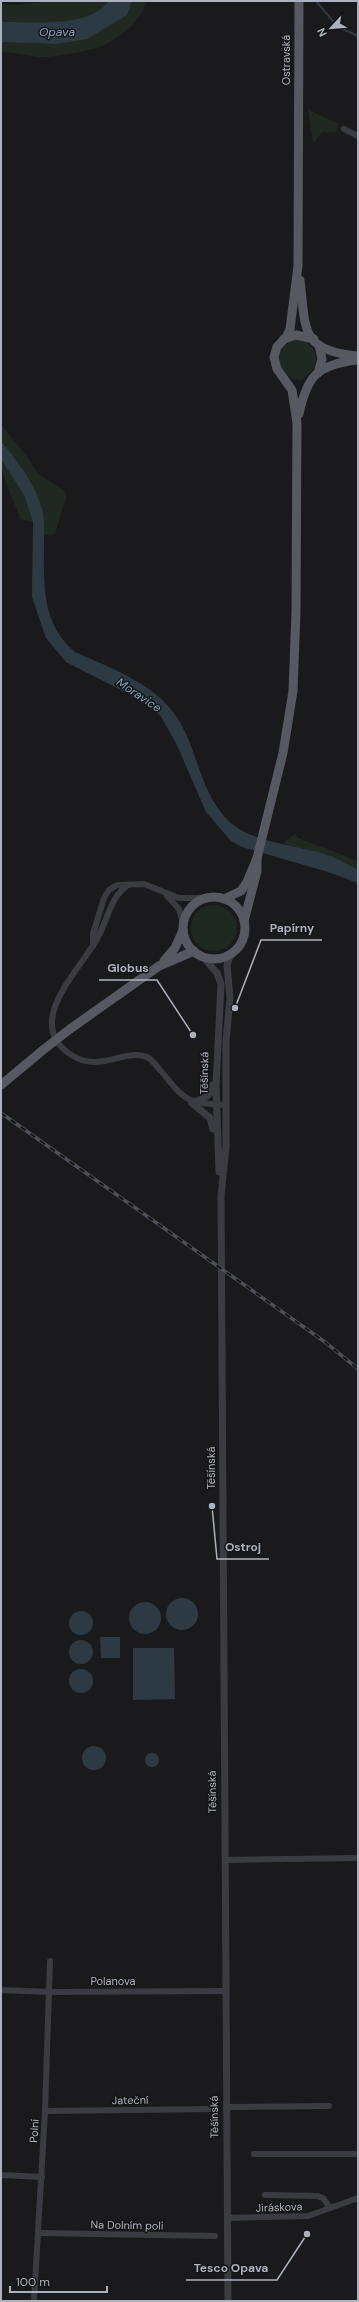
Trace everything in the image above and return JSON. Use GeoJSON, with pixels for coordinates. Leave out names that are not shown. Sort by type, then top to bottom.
{"type":"FeatureCollection","features":[{"type":"Feature","properties":{"kind":"main road","name":"Ostravská"},"geometry":{"type":"LineString","coordinates":[[298,266],[299,1]]}},
{"type":"Feature","properties":{"kind":"main road"},"geometry":{"type":"LineString","coordinates":[[224,899],[241,891],[247,882],[256,858],[283,753],[293,691],[296,612],[297,423],[293,394],[285,378],[277,369],[274,357],[277,347],[284,339],[291,324],[298,266]]}},
{"type":"Feature","properties":{"kind":"main road"},"geometry":{"type":"LineString","coordinates":[[297,423],[304,390],[314,377],[322,359],[316,342],[304,324],[298,266]]}},
{"type":"Feature","properties":{"kind":"main road"},"geometry":{"type":"LineString","coordinates":[[284,339],[296,336],[316,342],[329,352],[358,356]]}},
{"type":"Feature","properties":{"kind":"main road"},"geometry":{"type":"LineString","coordinates":[[285,378],[298,384],[304,384],[334,364],[358,360]]}},
{"type":"Feature","properties":{"kind":"main road","name":"Těšínská"},"geometry":{"type":"LineString","coordinates":[[231,953],[243,938],[244,922],[257,871],[256,858]]}},
{"type":"Feature","properties":{"kind":"main road"},"geometry":{"type":"LineString","coordinates":[[1,1085],[70,1029],[159,966],[170,955],[190,908],[204,898],[212,897],[224,899],[237,908],[244,922]]}},
{"type":"Feature","properties":{"kind":"main road","name":"Těšínská"},"geometry":{"type":"LineString","coordinates":[[183,926],[186,940],[194,951],[203,957]]}},
{"type":"Feature","properties":{"kind":"main road"},"geometry":{"type":"LineString","coordinates":[[159,966],[194,951]]}},
{"type":"Feature","properties":{"kind":"main road"},"geometry":{"type":"LineString","coordinates":[[203,957],[218,958],[231,953]]}},
{"type":"Feature","properties":{"kind":"street"},"geometry":{"type":"LineString","coordinates":[[344,129],[358,136]]}},
{"type":"Feature","properties":{"kind":"street"},"geometry":{"type":"LineString","coordinates":[[128,884],[117,894],[93,946],[56,1001],[53,1025],[60,1044],[73,1056],[92,1063],[133,1056],[148,1057],[180,1094],[206,1114],[212,1123],[215,1162],[219,1176]]}},
{"type":"Feature","properties":{"kind":"street"},"geometry":{"type":"LineString","coordinates":[[93,946],[92,934],[104,898],[109,890],[116,885],[144,884],[179,898],[204,898]]}},
{"type":"Feature","properties":{"kind":"street"},"geometry":{"type":"LineString","coordinates":[[162,892],[179,909],[183,926]]}},
{"type":"Feature","properties":{"kind":"street","name":"Těšínská"},"geometry":{"type":"LineString","coordinates":[[221,1196],[226,1147],[226,1042],[230,998],[227,965],[231,953]]}},
{"type":"Feature","properties":{"kind":"street","name":"Těšínská"},"geometry":{"type":"LineString","coordinates":[[203,957],[214,968],[219,979],[216,1105],[221,1196],[228,2301]]}},
{"type":"Feature","properties":{"kind":"street"},"geometry":{"type":"LineString","coordinates":[[192,1103],[207,1097],[213,1088],[215,1019],[219,1009]]}},
{"type":"Feature","properties":{"kind":"street"},"geometry":{"type":"LineString","coordinates":[[192,1103],[225,1105]]}},
{"type":"Feature","properties":{"kind":"street"},"geometry":{"type":"LineString","coordinates":[[225,1860],[358,1858]]}},
{"type":"Feature","properties":{"kind":"street","name":"Polní"},"geometry":{"type":"LineString","coordinates":[[34,2301],[42,2177],[50,1961]]}},
{"type":"Feature","properties":{"kind":"street","name":"Polanova"},"geometry":{"type":"LineString","coordinates":[[1,1990],[50,1992],[226,1991]]}},
{"type":"Feature","properties":{"kind":"street"},"geometry":{"type":"LineString","coordinates":[[226,2108],[329,2106]]}},
{"type":"Feature","properties":{"kind":"street","name":"Jateční"},"geometry":{"type":"LineString","coordinates":[[45,2111],[215,2109]]}},
{"type":"Feature","properties":{"kind":"street"},"geometry":{"type":"LineString","coordinates":[[254,2154],[358,2154]]}},
{"type":"Feature","properties":{"kind":"street"},"geometry":{"type":"LineString","coordinates":[[1,2175],[42,2177]]}},
{"type":"Feature","properties":{"kind":"street","name":"Jiráskova"},"geometry":{"type":"LineString","coordinates":[[265,2195],[318,2196],[323,2198],[330,2208]]}},
{"type":"Feature","properties":{"kind":"street","name":"Jiráskova"},"geometry":{"type":"LineString","coordinates":[[228,2218],[302,2217],[320,2213],[358,2198]]}},
{"type":"Feature","properties":{"kind":"street","name":"Na Dolním poli"},"geometry":{"type":"LineString","coordinates":[[38,2233],[215,2236]]}},
{"type":"Feature","properties":{"kind":"shaded area"},"geometry":{"type":"Polygon","coordinates":[[[54,1],[109,1],[100,10],[88,16],[74,20],[59,22],[1,22],[1,4],[16,5],[54,1]]]}},
{"type":"Feature","properties":{"kind":"shaded area"},"geometry":{"type":"Polygon","coordinates":[[[132,1],[146,1],[140,15],[123,33],[98,48],[47,57],[1,52],[1,42],[56,44],[127,15],[132,1]]]}},
{"type":"Feature","properties":{"kind":"shaded area"},"geometry":{"type":"Polygon","coordinates":[[[308,108],[313,112],[339,124],[336,133],[322,132],[313,143],[308,108]]]}},
{"type":"Feature","properties":{"kind":"shaded area"},"geometry":{"type":"Polygon","coordinates":[[[296,340],[305,342],[309,345],[315,352],[316,356],[315,366],[302,380],[293,379],[287,375],[282,369],[280,363],[279,356],[282,350],[287,344],[296,340]]]}},
{"type":"Feature","properties":{"kind":"shaded area"},"geometry":{"type":"Polygon","coordinates":[[[1,425],[25,454],[38,474],[65,491],[66,498],[55,534],[44,535],[41,506],[20,464],[1,441],[1,425]]]}},
{"type":"Feature","properties":{"kind":"shaded area"},"geometry":{"type":"Polygon","coordinates":[[[1,459],[24,495],[33,522],[20,519],[3,474],[1,459]]]}},
{"type":"Feature","properties":{"kind":"shaded area"},"geometry":{"type":"Polygon","coordinates":[[[295,834],[298,838],[358,861],[358,870],[331,856],[282,844],[295,834]]]}},
{"type":"Feature","properties":{"kind":"shaded area"},"geometry":{"type":"Polygon","coordinates":[[[209,905],[219,905],[227,909],[233,915],[237,923],[237,933],[233,941],[227,947],[219,951],[209,951],[201,947],[195,941],[191,933],[191,923],[195,915],[201,909],[209,905]]]}},
{"type":"Feature","properties":{"kind":"water","name":"Opava"},"geometry":{"type":"Polygon","coordinates":[[[109,1],[132,1],[127,15],[87,39],[56,44],[1,42],[1,22],[59,22],[74,20],[88,16],[100,10],[109,1]]]}},
{"type":"Feature","properties":{"kind":"water","name":"Moravice"},"geometry":{"type":"Polygon","coordinates":[[[1,441],[19,463],[38,497],[44,522],[44,570],[46,600],[55,628],[64,641],[75,652],[144,685],[167,704],[184,729],[212,799],[231,823],[240,830],[265,840],[331,856],[358,870],[358,883],[328,872],[242,847],[231,841],[206,812],[176,743],[160,715],[127,693],[66,662],[46,638],[32,597],[33,522],[24,495],[1,459],[1,441]]]}},
{"type":"Feature","properties":{"kind":"water"},"geometry":{"type":"Polygon","coordinates":[[[179,1598],[185,1598],[195,1605],[198,1614],[197,1620],[191,1627],[185,1630],[179,1630],[169,1623],[166,1617],[166,1611],[173,1601],[179,1598]]]}},
{"type":"Feature","properties":{"kind":"water"},"geometry":{"type":"Polygon","coordinates":[[[142,1602],[148,1602],[158,1609],[161,1618],[160,1624],[154,1631],[148,1634],[142,1634],[132,1627],[129,1621],[129,1615],[136,1605],[142,1602]]]}},
{"type":"Feature","properties":{"kind":"water"},"geometry":{"type":"Polygon","coordinates":[[[81,1611],[86,1612],[92,1618],[92,1628],[86,1634],[81,1635],[76,1634],[70,1628],[69,1623],[70,1618],[76,1612],[81,1611]]]}},
{"type":"Feature","properties":{"kind":"water"},"geometry":{"type":"Polygon","coordinates":[[[100,1637],[120,1637],[120,1658],[101,1658],[100,1637]]]}},
{"type":"Feature","properties":{"kind":"water"},"geometry":{"type":"Polygon","coordinates":[[[81,1640],[86,1641],[92,1647],[92,1657],[86,1663],[81,1664],[76,1663],[70,1657],[69,1652],[70,1647],[76,1641],[81,1640]]]}},
{"type":"Feature","properties":{"kind":"water"},"geometry":{"type":"Polygon","coordinates":[[[133,1648],[174,1648],[175,1699],[133,1700],[133,1648]]]}},
{"type":"Feature","properties":{"kind":"water"},"geometry":{"type":"Polygon","coordinates":[[[81,1669],[90,1672],[93,1681],[90,1690],[81,1693],[72,1690],[69,1681],[72,1672],[81,1669]]]}},
{"type":"Feature","properties":{"kind":"water"},"geometry":{"type":"Polygon","coordinates":[[[94,1746],[99,1747],[105,1753],[105,1763],[99,1769],[94,1770],[89,1769],[83,1763],[82,1758],[83,1753],[89,1747],[94,1746]]]}},
{"type":"Feature","properties":{"kind":"water"},"geometry":{"type":"Polygon","coordinates":[[[149,1753],[155,1753],[159,1757],[159,1763],[155,1767],[149,1767],[145,1763],[145,1757],[149,1753]]]}},
{"type":"Feature","properties":{"kind":"waterway"},"geometry":{"type":"LineString","coordinates":[[316,1],[338,27],[358,36]]}},
{"type":"Feature","properties":{"kind":"railway"},"geometry":{"type":"LineString","coordinates":[[1,1113],[325,1342],[358,1369]]}},
{"type":"Feature","properties":{"kind":"place","name":"Papírny"},"geometry":{"type":"Point","coordinates":[235,1008]}},
{"type":"Feature","properties":{"kind":"place","name":"Globus"},"geometry":{"type":"Point","coordinates":[193,1035]}},
{"type":"Feature","properties":{"kind":"place","name":"Ostroj"},"geometry":{"type":"Point","coordinates":[212,1506]}},
{"type":"Feature","properties":{"kind":"place","name":"Tesco Opava"},"geometry":{"type":"Point","coordinates":[307,2234]}}]}
